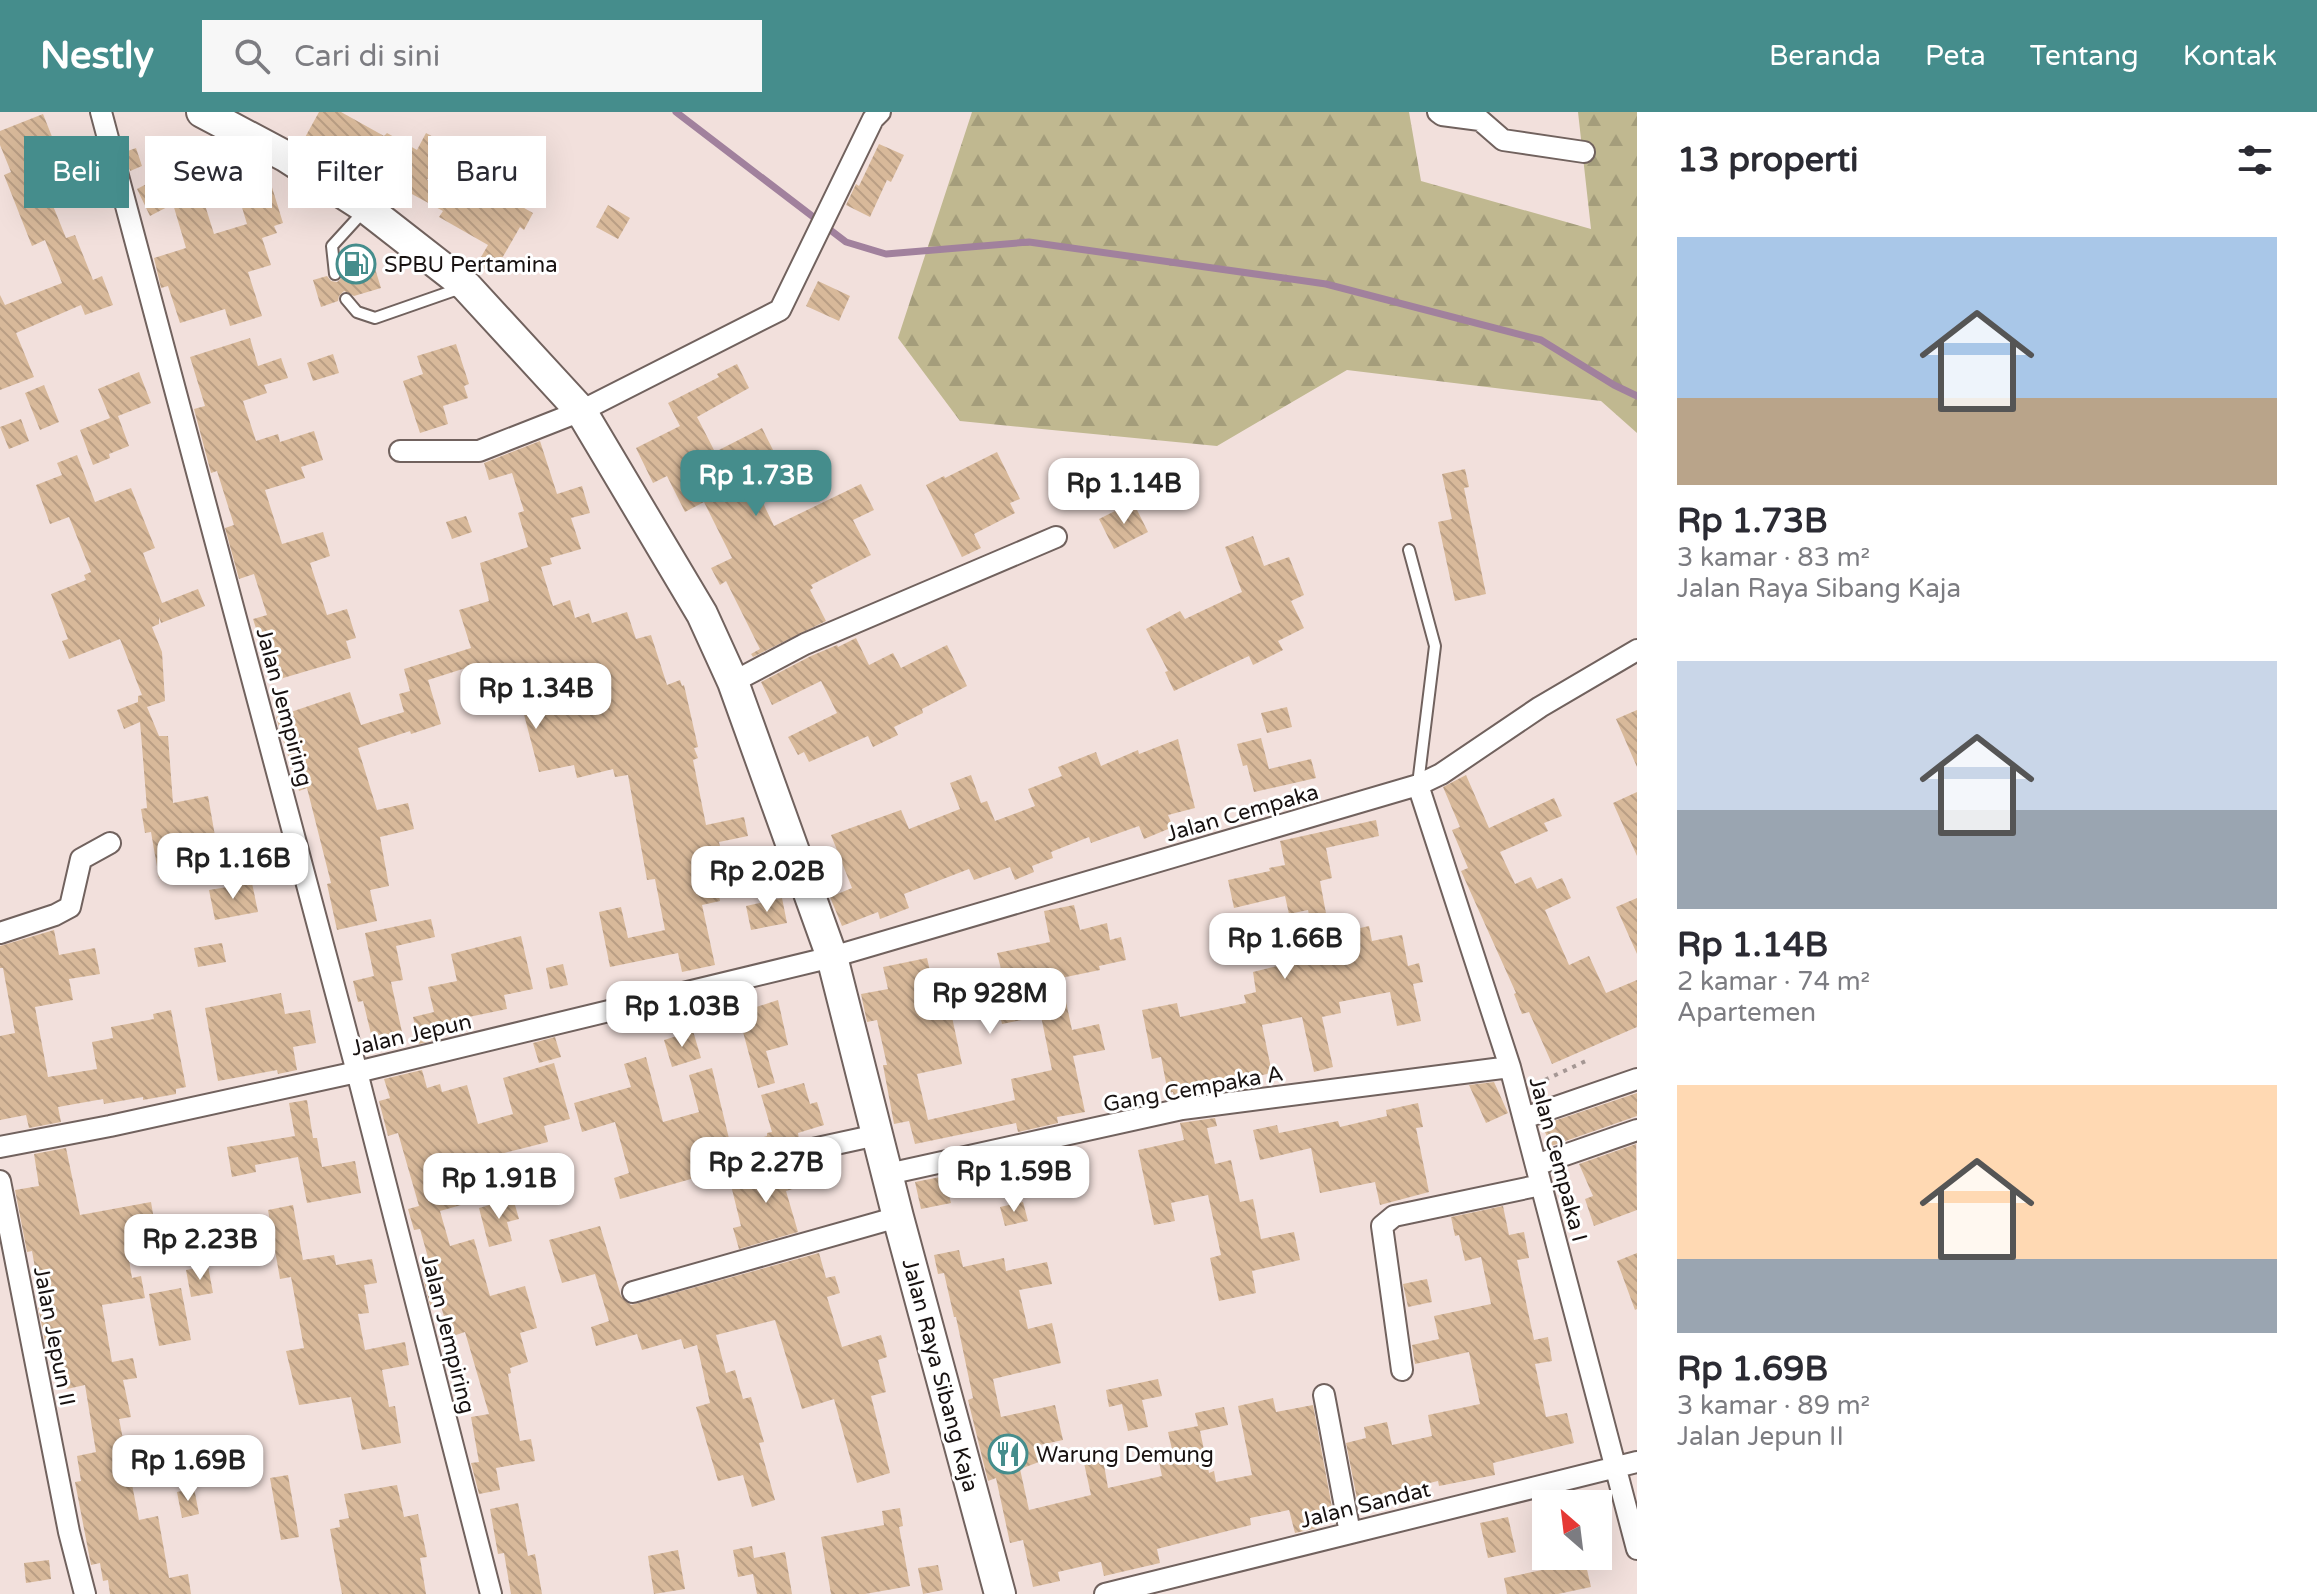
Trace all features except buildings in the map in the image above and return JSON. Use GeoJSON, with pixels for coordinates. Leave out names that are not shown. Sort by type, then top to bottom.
{"type":"FeatureCollection","features":[{"type":"Feature","properties":{"kind":"main road","name":"Jalan Raya Sibang Kaja"},"geometry":{"type":"LineString","coordinates":[[202,112],[288,158]]}},
{"type":"Feature","properties":{"kind":"main road","name":"Jalan Raya Sibang Kaja"},"geometry":{"type":"LineString","coordinates":[[366,208],[466,286],[581,411],[702,614],[733,682],[832,957],[898,1217],[1000,1594]]}},
{"type":"Feature","properties":{"kind":"street","name":"Jalan Jempiring"},"geometry":{"type":"LineString","coordinates":[[101,112],[357,1072],[491,1594]]}},
{"type":"Feature","properties":{"kind":"street"},"geometry":{"type":"LineString","coordinates":[[400,451],[479,451],[581,411],[780,310],[873,119],[880,112]]}},
{"type":"Feature","properties":{"kind":"street"},"geometry":{"type":"LineString","coordinates":[[1438,112],[1480,120],[1503,140],[1584,152]]}},
{"type":"Feature","properties":{"kind":"street"},"geometry":{"type":"LineString","coordinates":[[733,682],[805,644],[1056,537]]}},
{"type":"Feature","properties":{"kind":"street","name":"Jalan Cempaka"},"geometry":{"type":"LineString","coordinates":[[832,957],[1418,785],[1441,774],[1540,707],[1637,650]]}},
{"type":"Feature","properties":{"kind":"street","name":"Jalan Cempaka I"},"geometry":{"type":"LineString","coordinates":[[1418,785],[1510,1067],[1637,1549]]}},
{"type":"Feature","properties":{"kind":"street"},"geometry":{"type":"LineString","coordinates":[[0,933],[70,907],[81,859],[110,843]]}},
{"type":"Feature","properties":{"kind":"street","name":"Jalan Jepun"},"geometry":{"type":"LineString","coordinates":[[0,1147],[357,1072],[832,957]]}},
{"type":"Feature","properties":{"kind":"street","name":"Gang Cempaka A"},"geometry":{"type":"LineString","coordinates":[[888,1174],[1182,1109],[1510,1067]]}},
{"type":"Feature","properties":{"kind":"street"},"geometry":{"type":"LineString","coordinates":[[1524,1118],[1637,1079]]}},
{"type":"Feature","properties":{"kind":"street"},"geometry":{"type":"LineString","coordinates":[[1536,1165],[1637,1130]]}},
{"type":"Feature","properties":{"kind":"street"},"geometry":{"type":"LineString","coordinates":[[735,1166],[877,1135]]}},
{"type":"Feature","properties":{"kind":"street","name":"Jalan Jepun II"},"geometry":{"type":"LineString","coordinates":[[0,1181],[69,1532],[85,1594]]}},
{"type":"Feature","properties":{"kind":"street"},"geometry":{"type":"LineString","coordinates":[[1402,1370],[1382,1226],[1394,1216],[1541,1185]]}},
{"type":"Feature","properties":{"kind":"street"},"geometry":{"type":"LineString","coordinates":[[633,1292],[898,1217]]}},
{"type":"Feature","properties":{"kind":"street"},"geometry":{"type":"LineString","coordinates":[[1324,1395],[1350,1533]]}},
{"type":"Feature","properties":{"kind":"street","name":"Jalan Sandat"},"geometry":{"type":"LineString","coordinates":[[1105,1594],[1637,1462]]}},
{"type":"Feature","properties":{"kind":"lane"},"geometry":{"type":"LineString","coordinates":[[335,274],[332,246],[366,208]]}},
{"type":"Feature","properties":{"kind":"lane"},"geometry":{"type":"LineString","coordinates":[[346,299],[357,312],[375,318],[466,286]]}},
{"type":"Feature","properties":{"kind":"lane"},"geometry":{"type":"LineString","coordinates":[[1409,550],[1435,646],[1418,785]]}},
{"type":"Feature","properties":{"kind":"path"},"geometry":{"type":"LineString","coordinates":[[1517,1093],[1588,1060]]}},
{"type":"Feature","properties":{"kind":"green space"},"geometry":{"type":"Polygon","coordinates":[[[972,112],[1409,112],[1421,181],[1591,229],[1578,112],[1637,112],[1637,433],[1601,401],[1347,370],[1217,446],[960,421],[898,338],[972,112]]]}},
{"type":"Feature","properties":{"kind":"waterway"},"geometry":{"type":"LineString","coordinates":[[676,112],[846,242],[886,254],[1029,242],[1326,284],[1541,340],[1637,396]]}},
{"type":"Feature","properties":{"kind":"place","name":"SPBU Pertamina"},"geometry":{"type":"Point","coordinates":[356,264]}},
{"type":"Feature","properties":{"kind":"place","name":"Warung Demung"},"geometry":{"type":"Point","coordinates":[1008,1454]}}]}
